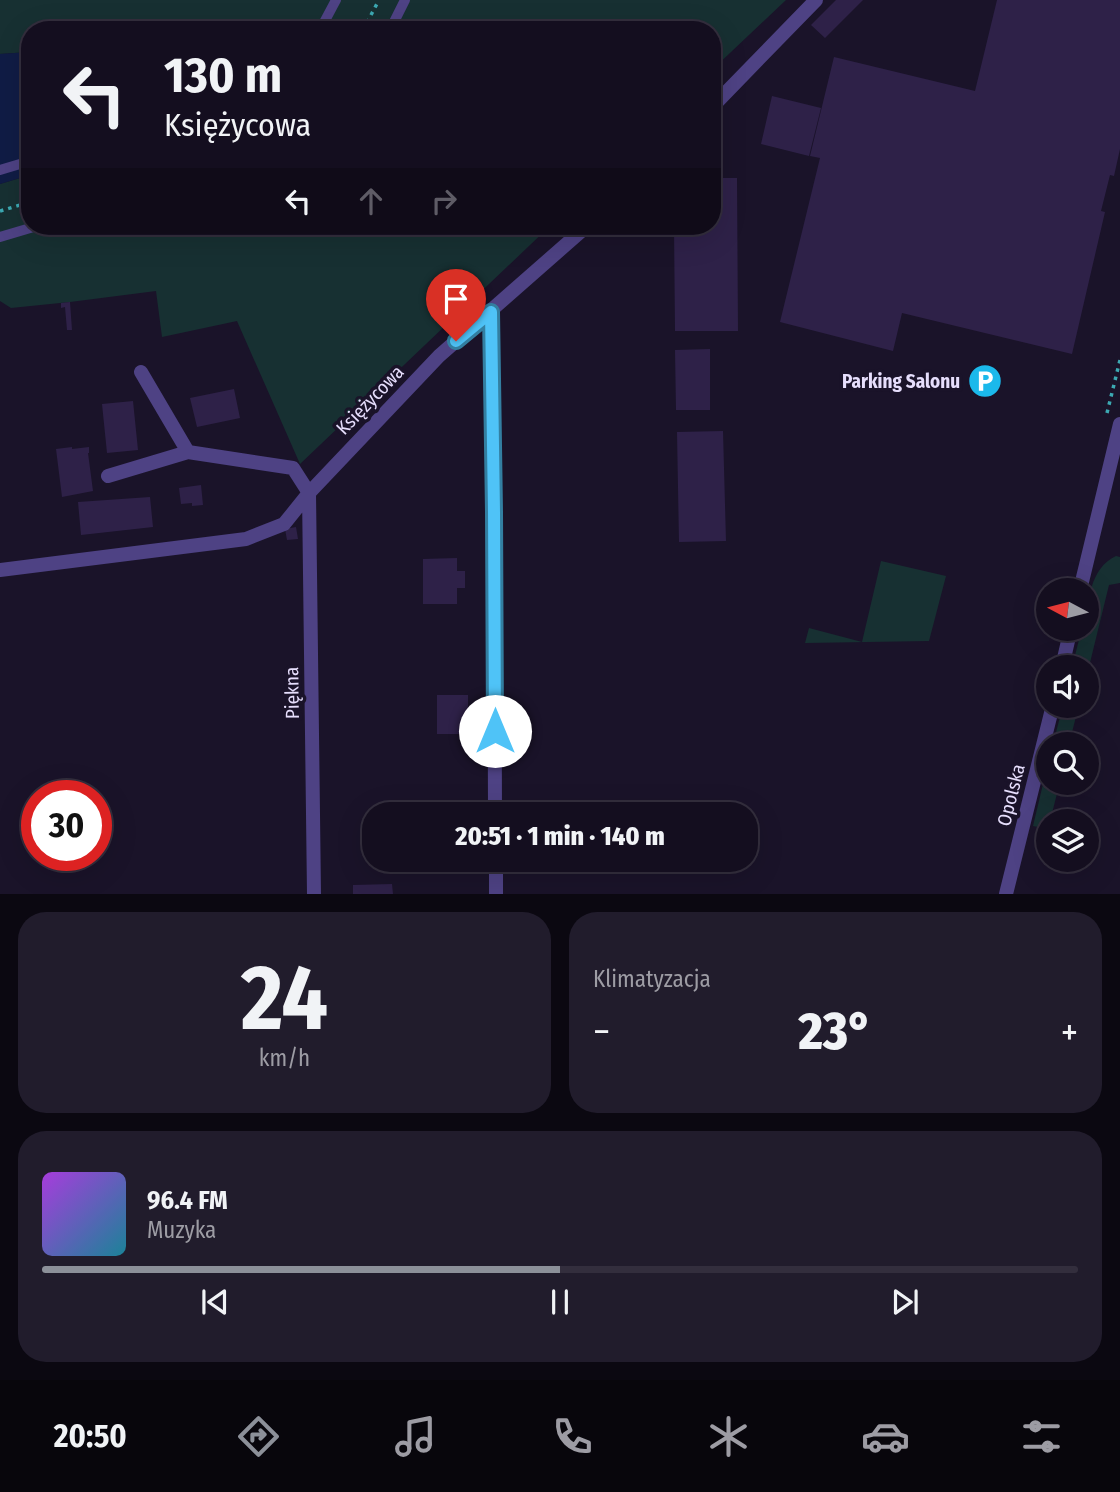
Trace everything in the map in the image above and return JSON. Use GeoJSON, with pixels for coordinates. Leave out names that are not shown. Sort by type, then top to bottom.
{"type":"FeatureCollection","features":[{"type":"Feature","properties":{"kind":"street"},"geometry":{"type":"LineString","coordinates":[[721,98],[816,0]]}},
{"type":"Feature","properties":{"kind":"street","name":"Księżycowa"},"geometry":{"type":"LineString","coordinates":[[0,570],[246,539],[284,524],[309,493],[439,356],[577,235]]}},
{"type":"Feature","properties":{"kind":"street"},"geometry":{"type":"LineString","coordinates":[[491,312],[495,802]]}},
{"type":"Feature","properties":{"kind":"street"},"geometry":{"type":"LineString","coordinates":[[141,372],[188,452]]}},
{"type":"Feature","properties":{"kind":"street"},"geometry":{"type":"LineString","coordinates":[[1083,578],[1120,424]]}},
{"type":"Feature","properties":{"kind":"street"},"geometry":{"type":"LineString","coordinates":[[108,476],[188,452],[293,468],[309,493]]}},
{"type":"Feature","properties":{"kind":"street","name":"Piękna"},"geometry":{"type":"LineString","coordinates":[[309,493],[314,894]]}},
{"type":"Feature","properties":{"kind":"street","name":"Opolska"},"geometry":{"type":"LineString","coordinates":[[1006,894],[1050,718]]}},
{"type":"Feature","properties":{"kind":"street"},"geometry":{"type":"LineString","coordinates":[[496,872],[496,894]]}},
{"type":"Feature","properties":{"kind":"lane"},"geometry":{"type":"LineString","coordinates":[[325,21],[336,0]]}},
{"type":"Feature","properties":{"kind":"lane"},"geometry":{"type":"LineString","coordinates":[[394,21],[405,0]]}},
{"type":"Feature","properties":{"kind":"lane"},"geometry":{"type":"LineString","coordinates":[[0,170],[21,164]]}},
{"type":"Feature","properties":{"kind":"lane"},"geometry":{"type":"LineString","coordinates":[[0,237],[21,230]]}},
{"type":"Feature","properties":{"kind":"path"},"geometry":{"type":"LineString","coordinates":[[368,21],[379,0]]}},
{"type":"Feature","properties":{"kind":"path"},"geometry":{"type":"LineString","coordinates":[[0,211],[21,205]]}},
{"type":"Feature","properties":{"kind":"green space"},"geometry":{"type":"Polygon","coordinates":[[[0,0],[786,0],[721,61],[721,21],[21,21],[21,53],[0,54],[0,0]]]}},
{"type":"Feature","properties":{"kind":"green space"},"geometry":{"type":"Polygon","coordinates":[[[21,178],[21,235],[541,235],[300,464],[237,321],[162,337],[156,291],[11,308],[0,301],[0,184],[21,178]]]}},
{"type":"Feature","properties":{"kind":"green space"},"geometry":{"type":"Polygon","coordinates":[[[1116,556],[1120,557],[1120,583],[1109,585],[1099,626],[1099,578],[1095,578],[1107,561],[1116,556]]]}},
{"type":"Feature","properties":{"kind":"green space"},"geometry":{"type":"Polygon","coordinates":[[[881,561],[946,576],[929,641],[805,643],[809,628],[862,642],[881,561]]]}},
{"type":"Feature","properties":{"kind":"green space"},"geometry":{"type":"Polygon","coordinates":[[[1079,641],[1095,641],[1092,655],[1075,655],[1079,641]]]}},
{"type":"Feature","properties":{"kind":"green space"},"geometry":{"type":"Polygon","coordinates":[[[1060,718],[1076,718],[1072,732],[1056,732],[1060,718]]]}},
{"type":"Feature","properties":{"kind":"green space"},"geometry":{"type":"Polygon","coordinates":[[[1040,795],[1057,795],[1053,809],[1037,809],[1040,795]]]}},
{"type":"Feature","properties":{"kind":"water"},"geometry":{"type":"Polygon","coordinates":[[[21,53],[21,178],[0,184],[0,54],[21,53]]]}},
{"type":"Feature","properties":{"kind":"building"},"geometry":{"type":"Polygon","coordinates":[[[836,0],[863,0],[825,38],[811,25],[836,0]]]}},
{"type":"Feature","properties":{"kind":"building"},"geometry":{"type":"Polygon","coordinates":[[[997,0],[1120,0],[1120,149],[1114,176],[1110,175],[1101,211],[1105,212],[1072,354],[902,313],[893,351],[780,322],[820,158],[810,156],[834,57],[975,91],[997,0]]]}},
{"type":"Feature","properties":{"kind":"building"},"geometry":{"type":"Polygon","coordinates":[[[772,96],[821,108],[809,156],[761,144],[772,96]]]}},
{"type":"Feature","properties":{"kind":"building"},"geometry":{"type":"Polygon","coordinates":[[[721,178],[737,178],[738,331],[675,331],[674,235],[721,235],[721,178]]]}},
{"type":"Feature","properties":{"kind":"building"},"geometry":{"type":"Polygon","coordinates":[[[70,302],[72,330],[67,330],[65,307],[61,308],[61,303],[70,302]]]}},
{"type":"Feature","properties":{"kind":"building"},"geometry":{"type":"Polygon","coordinates":[[[710,349],[710,410],[676,410],[675,350],[710,349]]]}},
{"type":"Feature","properties":{"kind":"building"},"geometry":{"type":"Polygon","coordinates":[[[234,389],[240,418],[197,427],[190,398],[234,389]]]}},
{"type":"Feature","properties":{"kind":"building"},"geometry":{"type":"Polygon","coordinates":[[[133,401],[138,450],[107,453],[102,404],[133,401]]]}},
{"type":"Feature","properties":{"kind":"building"},"geometry":{"type":"Polygon","coordinates":[[[723,431],[726,541],[679,542],[677,432],[723,431]]]}},
{"type":"Feature","properties":{"kind":"building"},"geometry":{"type":"Polygon","coordinates":[[[89,447],[93,491],[62,497],[56,449],[89,447]]]}},
{"type":"Feature","properties":{"kind":"building"},"geometry":{"type":"Polygon","coordinates":[[[201,485],[203,505],[181,504],[179,488],[201,485]]]}},
{"type":"Feature","properties":{"kind":"building"},"geometry":{"type":"Polygon","coordinates":[[[150,497],[153,527],[81,535],[78,502],[150,497]]]}},
{"type":"Feature","properties":{"kind":"building"},"geometry":{"type":"Polygon","coordinates":[[[296,527],[298,539],[287,540],[285,529],[296,527]]]}},
{"type":"Feature","properties":{"kind":"building"},"geometry":{"type":"Polygon","coordinates":[[[457,558],[457,571],[465,571],[465,588],[457,588],[457,604],[423,604],[423,559],[457,558]]]}},
{"type":"Feature","properties":{"kind":"building"},"geometry":{"type":"Polygon","coordinates":[[[437,695],[468,695],[468,734],[437,734],[437,695]]]}},
{"type":"Feature","properties":{"kind":"building"},"geometry":{"type":"Polygon","coordinates":[[[392,884],[393,894],[353,894],[353,885],[392,884]]]}},
{"type":"Feature","properties":{"kind":"place","name":"Parking Salonu"},"geometry":{"type":"Point","coordinates":[985,381]}},
{"type":"Feature","properties":{"kind":"route"},"geometry":{"type":"LineString","coordinates":[[456,341],[491,312],[495,731]]}}]}
